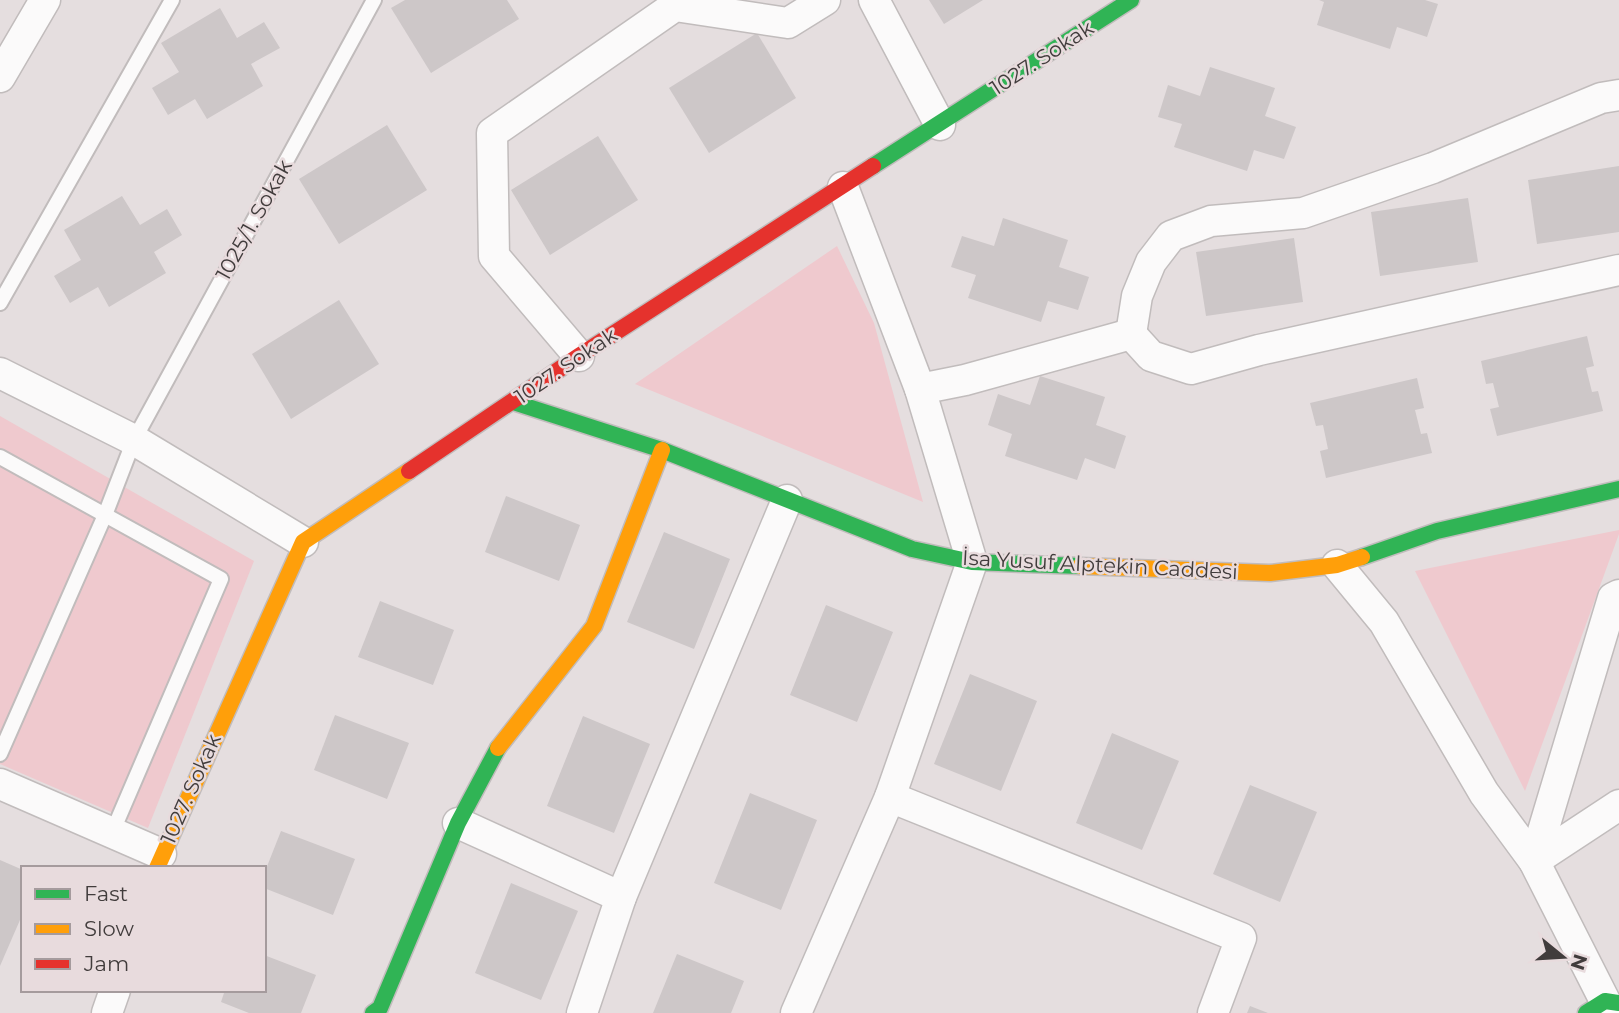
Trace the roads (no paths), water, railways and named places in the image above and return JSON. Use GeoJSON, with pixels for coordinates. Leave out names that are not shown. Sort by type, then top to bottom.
{"type":"FeatureCollection","features":[{"type":"Feature","properties":{"kind":"street"},"geometry":{"type":"LineString","coordinates":[[0,77],[45,0]]}},
{"type":"Feature","properties":{"kind":"street"},"geometry":{"type":"LineString","coordinates":[[579,356],[494,256],[492,133],[675,6],[788,23],[825,0]]}},
{"type":"Feature","properties":{"kind":"street"},"geometry":{"type":"LineString","coordinates":[[874,0],[940,125]]}},
{"type":"Feature","properties":{"kind":"street","name":"1027. Sokak"},"geometry":{"type":"LineString","coordinates":[[159,861],[303,542],[579,356],[940,125],[1123,3]]}},
{"type":"Feature","properties":{"kind":"street"},"geometry":{"type":"LineString","coordinates":[[1131,334],[1141,285],[1151,262],[1171,236],[1211,221],[1303,213],[1433,168],[1601,98],[1619,95]]}},
{"type":"Feature","properties":{"kind":"street"},"geometry":{"type":"LineString","coordinates":[[796,1013],[890,797],[972,562],[920,388],[842,187]]}},
{"type":"Feature","properties":{"kind":"street"},"geometry":{"type":"LineString","coordinates":[[1131,334],[1151,356],[1191,369],[1259,350],[1619,270]]}},
{"type":"Feature","properties":{"kind":"street"},"geometry":{"type":"LineString","coordinates":[[920,388],[965,380],[1131,334]]}},
{"type":"Feature","properties":{"kind":"street"},"geometry":{"type":"LineString","coordinates":[[0,373],[134,440],[303,542]]}},
{"type":"Feature","properties":{"kind":"street","name":"İsa Yusuf Alptekin Caddesi"},"geometry":{"type":"LineString","coordinates":[[513,402],[662,450],[912,549],[972,562],[1270,573],[1338,565],[1437,531],[1619,489]]}},
{"type":"Feature","properties":{"kind":"street"},"geometry":{"type":"LineString","coordinates":[[382,1011],[458,823],[493,754],[594,626],[662,450]]}},
{"type":"Feature","properties":{"kind":"street"},"geometry":{"type":"LineString","coordinates":[[582,1013],[621,897],[787,500]]}},
{"type":"Feature","properties":{"kind":"street"},"geometry":{"type":"LineString","coordinates":[[1338,565],[1384,622],[1484,793],[1534,861],[1604,1007]]}},
{"type":"Feature","properties":{"kind":"street"},"geometry":{"type":"LineString","coordinates":[[1534,861],[1613,598],[1619,595]]}},
{"type":"Feature","properties":{"kind":"street"},"geometry":{"type":"LineString","coordinates":[[0,784],[112,833],[159,861]]}},
{"type":"Feature","properties":{"kind":"street"},"geometry":{"type":"LineString","coordinates":[[890,797],[1241,937],[1213,1013]]}},
{"type":"Feature","properties":{"kind":"street"},"geometry":{"type":"LineString","coordinates":[[1534,861],[1619,805]]}},
{"type":"Feature","properties":{"kind":"street"},"geometry":{"type":"LineString","coordinates":[[458,823],[621,897]]}},
{"type":"Feature","properties":{"kind":"street"},"geometry":{"type":"LineString","coordinates":[[107,1013],[114,992]]}},
{"type":"Feature","properties":{"kind":"lane"},"geometry":{"type":"LineString","coordinates":[[0,303],[172,0]]}},
{"type":"Feature","properties":{"kind":"lane","name":"1025/1. Sokak"},"geometry":{"type":"LineString","coordinates":[[0,754],[105,515],[134,440],[374,0]]}},
{"type":"Feature","properties":{"kind":"lane"},"geometry":{"type":"LineString","coordinates":[[0,457],[221,579],[112,833]]}}]}
